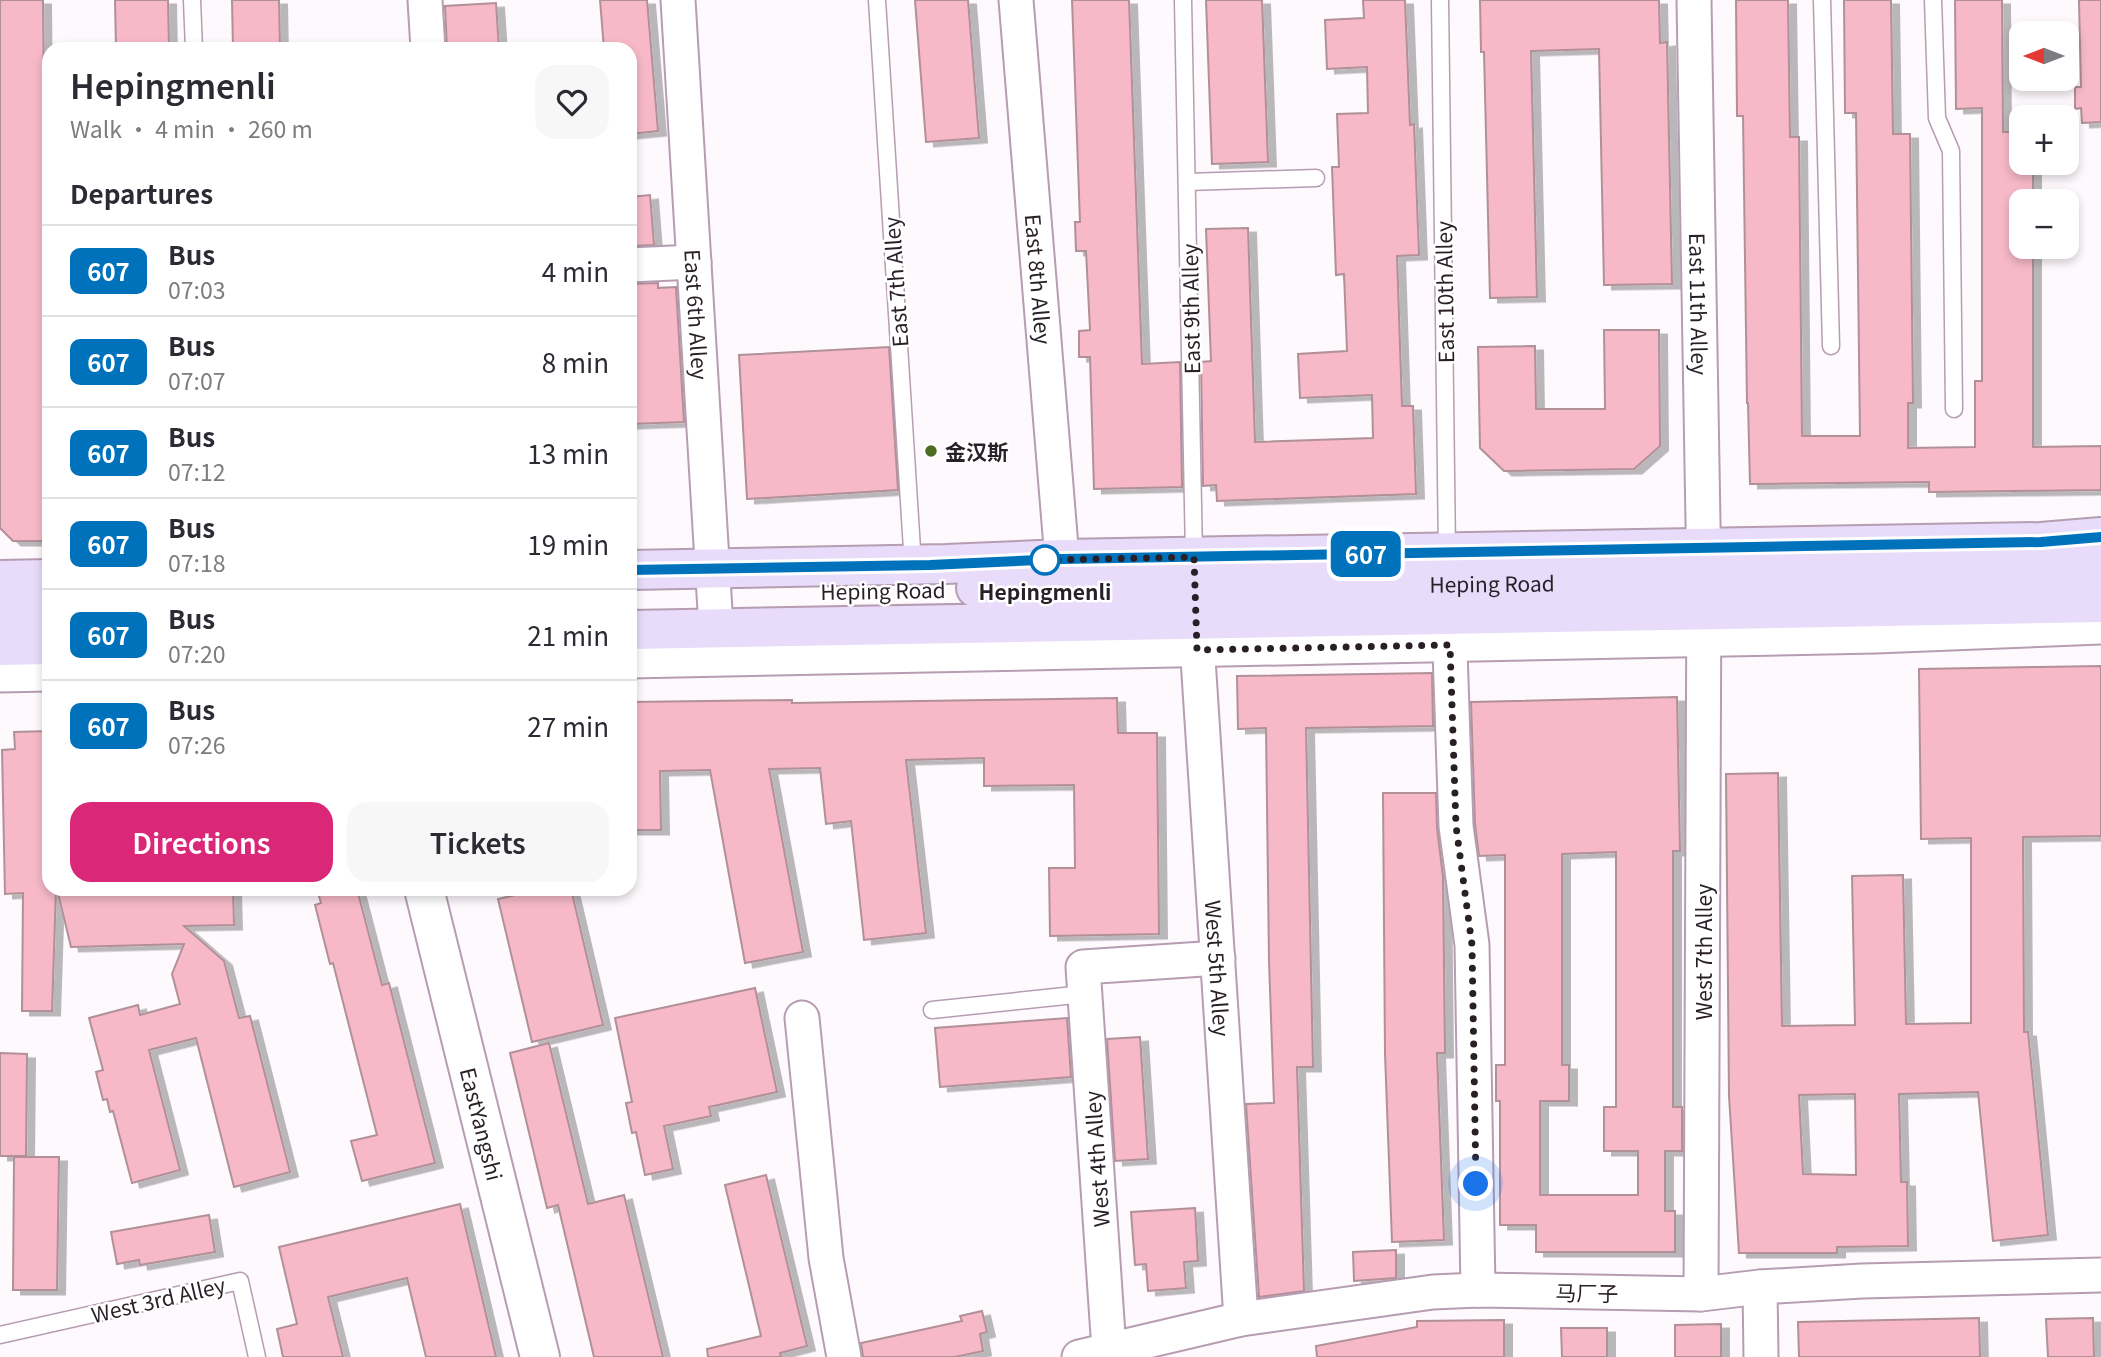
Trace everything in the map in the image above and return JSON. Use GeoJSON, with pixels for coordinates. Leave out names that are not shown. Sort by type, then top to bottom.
{"type":"FeatureCollection","features":[{"type":"Feature","properties":{"kind":"main road"},"geometry":{"type":"LineString","coordinates":[[637,572],[714,596],[913,565],[1062,559],[1195,602],[1704,595],[2041,542],[2101,537]]}},
{"type":"Feature","properties":{"kind":"main road","name":"Heping Road"},"geometry":{"type":"LineString","coordinates":[[1704,595],[2101,571]]}},
{"type":"Feature","properties":{"kind":"main road"},"geometry":{"type":"LineString","coordinates":[[0,580],[42,579]]}},
{"type":"Feature","properties":{"kind":"main road","name":"Heping Road"},"geometry":{"type":"LineString","coordinates":[[637,596],[1195,602],[1704,595],[2101,603]]}},
{"type":"Feature","properties":{"kind":"main road","name":"Heping Road"},"geometry":{"type":"LineString","coordinates":[[637,626],[714,596]]}},
{"type":"Feature","properties":{"kind":"main road"},"geometry":{"type":"LineString","coordinates":[[0,613],[42,611]]}},
{"type":"Feature","properties":{"kind":"main road"},"geometry":{"type":"LineString","coordinates":[[0,646],[42,645]]}},
{"type":"Feature","properties":{"kind":"street"},"geometry":{"type":"LineString","coordinates":[[425,0],[428,42]]}},
{"type":"Feature","properties":{"kind":"street","name":"East 6th Alley"},"geometry":{"type":"LineString","coordinates":[[678,0],[714,596]]}},
{"type":"Feature","properties":{"kind":"street","name":"East 8th Alley"},"geometry":{"type":"LineString","coordinates":[[1016,0],[1062,559]]}},
{"type":"Feature","properties":{"kind":"street","name":"East 11th Alley"},"geometry":{"type":"LineString","coordinates":[[1694,0],[1704,595]]}},
{"type":"Feature","properties":{"kind":"street"},"geometry":{"type":"LineString","coordinates":[[637,265],[694,262]]}},
{"type":"Feature","properties":{"kind":"street"},"geometry":{"type":"LineString","coordinates":[[1704,595],[1876,636],[2101,627]]}},
{"type":"Feature","properties":{"kind":"street","name":"West 7th Alley"},"geometry":{"type":"LineString","coordinates":[[1701,1294],[1704,595]]}},
{"type":"Feature","properties":{"kind":"street"},"geometry":{"type":"LineString","coordinates":[[1448,599],[1456,826],[1472,945],[1478,1290]]}},
{"type":"Feature","properties":{"kind":"street"},"geometry":{"type":"LineString","coordinates":[[637,660],[1195,602]]}},
{"type":"Feature","properties":{"kind":"street","name":"West 5th Alley"},"geometry":{"type":"LineString","coordinates":[[1195,602],[1241,1320]]}},
{"type":"Feature","properties":{"kind":"street"},"geometry":{"type":"LineString","coordinates":[[0,675],[42,674]]}},
{"type":"Feature","properties":{"kind":"street","name":"EastYangshi"},"geometry":{"type":"LineString","coordinates":[[426,896],[540,1357]]}},
{"type":"Feature","properties":{"kind":"street"},"geometry":{"type":"LineString","coordinates":[[1084,980],[1219,958]]}},
{"type":"Feature","properties":{"kind":"street","name":"West 4th Alley"},"geometry":{"type":"LineString","coordinates":[[1084,980],[1094,1353]]}},
{"type":"Feature","properties":{"kind":"street"},"geometry":{"type":"LineString","coordinates":[[802,1018],[826,1258],[844,1357]]}},
{"type":"Feature","properties":{"kind":"street","name":"马厂子"},"geometry":{"type":"LineString","coordinates":[[1094,1353],[1241,1320],[1433,1292],[1478,1290],[1701,1294],[1760,1287],[1861,1281],[2101,1275]]}},
{"type":"Feature","properties":{"kind":"street"},"geometry":{"type":"LineString","coordinates":[[1760,1287],[1760,1357]]}},
{"type":"Feature","properties":{"kind":"lane"},"geometry":{"type":"LineString","coordinates":[[192,0],[194,42]]}},
{"type":"Feature","properties":{"kind":"lane","name":"East 7th Alley"},"geometry":{"type":"LineString","coordinates":[[877,0],[913,565]]}},
{"type":"Feature","properties":{"kind":"lane","name":"East 9th Alley"},"geometry":{"type":"LineString","coordinates":[[1183,0],[1195,602]]}},
{"type":"Feature","properties":{"kind":"lane","name":"East 10th Alley"},"geometry":{"type":"LineString","coordinates":[[1440,0],[1448,599]]}},
{"type":"Feature","properties":{"kind":"lane"},"geometry":{"type":"LineString","coordinates":[[1822,0],[1831,346]]}},
{"type":"Feature","properties":{"kind":"lane"},"geometry":{"type":"LineString","coordinates":[[1933,0],[1937,118],[1951,151],[1954,409]]}},
{"type":"Feature","properties":{"kind":"lane"},"geometry":{"type":"LineString","coordinates":[[1187,182],[1316,178]]}},
{"type":"Feature","properties":{"kind":"lane"},"geometry":{"type":"LineString","coordinates":[[932,1010],[1084,980]]}},
{"type":"Feature","properties":{"kind":"lane","name":"West 3rd Alley"},"geometry":{"type":"LineString","coordinates":[[0,1335],[240,1281],[257,1357]]}},
{"type":"Feature","properties":{"kind":"building"},"geometry":{"type":"Polygon","coordinates":[[[0,0],[43,0],[42,541],[13,541],[0,528],[0,0]]]}},
{"type":"Feature","properties":{"kind":"building"},"geometry":{"type":"Polygon","coordinates":[[[115,0],[168,0],[169,42],[116,42],[115,0]]]}},
{"type":"Feature","properties":{"kind":"building"},"geometry":{"type":"Polygon","coordinates":[[[232,0],[279,0],[280,42],[233,42],[232,0]]]}},
{"type":"Feature","properties":{"kind":"building"},"geometry":{"type":"Polygon","coordinates":[[[600,0],[647,0],[658,131],[637,133],[637,42],[603,42],[600,0]]]}},
{"type":"Feature","properties":{"kind":"building"},"geometry":{"type":"Polygon","coordinates":[[[915,0],[968,0],[979,138],[926,142],[915,0]]]}},
{"type":"Feature","properties":{"kind":"building"},"geometry":{"type":"Polygon","coordinates":[[[1072,0],[1129,0],[1142,364],[1180,362],[1182,487],[1094,489],[1090,357],[1079,357],[1079,331],[1090,330],[1086,251],[1076,251],[1075,222],[1080,222],[1072,0]]]}},
{"type":"Feature","properties":{"kind":"building"},"geometry":{"type":"Polygon","coordinates":[[[1206,0],[1262,0],[1268,162],[1212,164],[1206,0]]]}},
{"type":"Feature","properties":{"kind":"building"},"geometry":{"type":"Polygon","coordinates":[[[1363,0],[1405,0],[1410,125],[1414,124],[1419,255],[1397,256],[1402,406],[1413,406],[1416,494],[1217,501],[1216,485],[1203,486],[1201,362],[1211,361],[1206,229],[1248,228],[1255,442],[1373,438],[1372,395],[1300,398],[1298,354],[1347,351],[1344,274],[1336,275],[1332,167],[1339,167],[1337,114],[1368,113],[1367,67],[1327,69],[1325,20],[1364,18],[1363,0]]]}},
{"type":"Feature","properties":{"kind":"building"},"geometry":{"type":"Polygon","coordinates":[[[1480,0],[1659,0],[1660,43],[1667,42],[1672,284],[1604,285],[1599,49],[1531,51],[1537,297],[1490,298],[1484,52],[1481,52],[1480,0]]]}},
{"type":"Feature","properties":{"kind":"building"},"geometry":{"type":"Polygon","coordinates":[[[1736,0],[1788,0],[1790,137],[1799,137],[1802,436],[1860,436],[1856,113],[1845,113],[1844,0],[1891,0],[1893,134],[1910,134],[1913,403],[1908,403],[1908,448],[1975,447],[1975,381],[1982,381],[1982,108],[1956,109],[1955,0],[2002,0],[2003,132],[2009,132],[2009,175],[2033,175],[2033,189],[2009,189],[2009,259],[2033,259],[2033,447],[2101,446],[2101,490],[1929,492],[1929,482],[1750,484],[1743,116],[1737,116],[1736,0]]]}},
{"type":"Feature","properties":{"kind":"building"},"geometry":{"type":"Polygon","coordinates":[[[2079,0],[2101,0],[2101,122],[2082,123],[2081,108],[2075,105],[2075,91],[2079,91],[2079,0]]]}},
{"type":"Feature","properties":{"kind":"building"},"geometry":{"type":"Polygon","coordinates":[[[496,3],[499,42],[447,42],[445,6],[496,3]]]}},
{"type":"Feature","properties":{"kind":"building"},"geometry":{"type":"Polygon","coordinates":[[[650,195],[654,245],[637,246],[637,196],[650,195]]]}},
{"type":"Feature","properties":{"kind":"building"},"geometry":{"type":"Polygon","coordinates":[[[658,283],[658,288],[676,287],[684,422],[637,424],[637,284],[658,283]]]}},
{"type":"Feature","properties":{"kind":"building"},"geometry":{"type":"Polygon","coordinates":[[[1604,330],[1659,330],[1660,446],[1634,469],[1504,471],[1480,448],[1478,347],[1535,346],[1536,409],[1605,409],[1604,330]]]}},
{"type":"Feature","properties":{"kind":"building"},"geometry":{"type":"Polygon","coordinates":[[[889,347],[898,490],[747,499],[739,355],[889,347]]]}},
{"type":"Feature","properties":{"kind":"building"},"geometry":{"type":"Polygon","coordinates":[[[2101,666],[2101,836],[2023,837],[2024,1032],[2028,1032],[2048,1235],[1993,1241],[1978,1092],[1899,1094],[1901,1182],[1907,1182],[1908,1246],[1837,1247],[1837,1253],[1739,1253],[1729,1096],[1726,774],[1778,773],[1782,1026],[1855,1025],[1852,876],[1903,875],[1906,1024],[1971,1023],[1971,838],[1921,839],[1919,669],[2101,666]],[[1855,1094],[1799,1095],[1803,1174],[1856,1175],[1855,1094]]]}},
{"type":"Feature","properties":{"kind":"building"},"geometry":{"type":"Polygon","coordinates":[[[1432,673],[1433,726],[1306,728],[1313,1067],[1297,1067],[1304,1291],[1259,1297],[1246,1104],[1274,1103],[1266,728],[1238,729],[1237,676],[1432,673]]]}},
{"type":"Feature","properties":{"kind":"building"},"geometry":{"type":"Polygon","coordinates":[[[1677,697],[1680,851],[1673,851],[1673,1107],[1682,1107],[1682,1151],[1665,1151],[1665,1211],[1675,1211],[1675,1252],[1536,1252],[1536,1225],[1500,1225],[1500,1101],[1496,1101],[1496,1065],[1505,1065],[1505,855],[1479,856],[1475,824],[1471,702],[1677,697]],[[1616,852],[1562,854],[1562,1065],[1569,1065],[1569,1101],[1540,1101],[1540,1195],[1638,1195],[1638,1151],[1604,1151],[1604,1107],[1616,1107],[1616,852]]]}},
{"type":"Feature","properties":{"kind":"building"},"geometry":{"type":"Polygon","coordinates":[[[1117,698],[1118,733],[1157,733],[1159,934],[1050,936],[1049,868],[1075,868],[1074,785],[984,786],[984,758],[906,760],[926,933],[864,940],[851,821],[826,824],[820,768],[769,769],[803,952],[745,963],[710,770],[660,771],[661,830],[637,830],[637,702],[792,700],[792,703],[1117,698]]]}},
{"type":"Feature","properties":{"kind":"building"},"geometry":{"type":"Polygon","coordinates":[[[42,731],[42,896],[56,896],[52,1011],[22,1011],[23,893],[5,894],[2,750],[15,749],[14,732],[42,731]]]}},
{"type":"Feature","properties":{"kind":"building"},"geometry":{"type":"Polygon","coordinates":[[[1383,793],[1436,793],[1443,877],[1445,1053],[1437,1053],[1444,1240],[1392,1242],[1385,1054],[1383,793]]]}},
{"type":"Feature","properties":{"kind":"building"},"geometry":{"type":"Polygon","coordinates":[[[59,896],[233,896],[234,925],[184,926],[224,961],[239,1018],[250,1016],[290,1172],[234,1187],[196,1038],[149,1050],[180,1170],[132,1183],[113,1111],[110,1112],[107,1099],[103,1100],[96,1072],[103,1070],[89,1018],[138,1005],[140,1015],[180,1004],[172,974],[184,944],[71,947],[59,896]]]}},
{"type":"Feature","properties":{"kind":"building"},"geometry":{"type":"Polygon","coordinates":[[[319,896],[359,896],[382,985],[389,983],[435,1163],[362,1181],[351,1141],[377,1135],[333,963],[330,964],[315,905],[321,903],[319,896]]]}},
{"type":"Feature","properties":{"kind":"building"},"geometry":{"type":"Polygon","coordinates":[[[511,896],[573,896],[603,1025],[532,1042],[498,899],[511,896]]]}},
{"type":"Feature","properties":{"kind":"building"},"geometry":{"type":"Polygon","coordinates":[[[755,988],[777,1092],[709,1107],[711,1116],[664,1126],[673,1169],[645,1175],[636,1132],[632,1133],[626,1103],[632,1102],[615,1018],[755,988]]]}},
{"type":"Feature","properties":{"kind":"building"},"geometry":{"type":"Polygon","coordinates":[[[1067,1018],[1071,1077],[940,1087],[935,1028],[1067,1018]]]}},
{"type":"Feature","properties":{"kind":"building"},"geometry":{"type":"Polygon","coordinates":[[[1140,1037],[1148,1159],[1115,1161],[1107,1039],[1140,1037]]]}},
{"type":"Feature","properties":{"kind":"building"},"geometry":{"type":"Polygon","coordinates":[[[549,1043],[588,1204],[624,1195],[663,1357],[594,1357],[558,1205],[547,1208],[510,1053],[549,1043]]]}},
{"type":"Feature","properties":{"kind":"building"},"geometry":{"type":"Polygon","coordinates":[[[0,1053],[27,1054],[26,1156],[0,1156],[0,1053]]]}},
{"type":"Feature","properties":{"kind":"building"},"geometry":{"type":"Polygon","coordinates":[[[14,1157],[59,1157],[57,1290],[13,1290],[14,1157]]]}},
{"type":"Feature","properties":{"kind":"building"},"geometry":{"type":"Polygon","coordinates":[[[766,1175],[807,1346],[780,1353],[781,1357],[708,1357],[707,1349],[761,1336],[725,1185],[766,1175]]]}},
{"type":"Feature","properties":{"kind":"building"},"geometry":{"type":"Polygon","coordinates":[[[460,1204],[496,1357],[426,1357],[407,1278],[328,1297],[343,1357],[283,1357],[277,1329],[297,1324],[279,1247],[460,1204]]]}},
{"type":"Feature","properties":{"kind":"building"},"geometry":{"type":"Polygon","coordinates":[[[1195,1208],[1198,1261],[1184,1262],[1186,1288],[1148,1291],[1146,1264],[1135,1265],[1131,1212],[1195,1208]]]}},
{"type":"Feature","properties":{"kind":"building"},"geometry":{"type":"Polygon","coordinates":[[[209,1215],[215,1252],[140,1265],[139,1260],[117,1264],[111,1232],[209,1215]]]}},
{"type":"Feature","properties":{"kind":"building"},"geometry":{"type":"Polygon","coordinates":[[[1396,1250],[1396,1278],[1354,1281],[1353,1252],[1396,1250]]]}},
{"type":"Feature","properties":{"kind":"building"},"geometry":{"type":"Polygon","coordinates":[[[982,1311],[987,1332],[980,1334],[983,1351],[955,1357],[863,1357],[861,1343],[962,1321],[960,1316],[982,1311]]]}},
{"type":"Feature","properties":{"kind":"building"},"geometry":{"type":"Polygon","coordinates":[[[1979,1318],[1980,1357],[1799,1357],[1798,1322],[1979,1318]]]}},
{"type":"Feature","properties":{"kind":"building"},"geometry":{"type":"Polygon","coordinates":[[[2093,1318],[2094,1357],[2048,1357],[2046,1319],[2093,1318]]]}},
{"type":"Feature","properties":{"kind":"building"},"geometry":{"type":"Polygon","coordinates":[[[1504,1320],[1504,1357],[1317,1357],[1316,1346],[1417,1327],[1417,1321],[1504,1320]]]}},
{"type":"Feature","properties":{"kind":"building"},"geometry":{"type":"Polygon","coordinates":[[[1721,1324],[1721,1357],[1675,1357],[1675,1325],[1721,1324]]]}},
{"type":"Feature","properties":{"kind":"building"},"geometry":{"type":"Polygon","coordinates":[[[1561,1328],[1607,1328],[1607,1357],[1562,1357],[1561,1328]]]}},
{"type":"Feature","properties":{"kind":"bus line","name":"607"},"geometry":{"type":"LineString","coordinates":[[637,570],[930,565],[1062,559],[2041,542],[2101,537]]}},
{"type":"Feature","properties":{"kind":"place","name":"金汉斯"},"geometry":{"type":"Point","coordinates":[931,451]}},
{"type":"Feature","properties":{"kind":"place","name":"Hepingmenli"},"geometry":{"type":"Point","coordinates":[1045,560]}},
{"type":"Feature","properties":{"kind":"route"},"geometry":{"type":"LineString","coordinates":[[1045,560],[1039,560],[1194,557],[1197,650],[1450,645],[1456,826],[1472,945],[1476,1184]]}}]}
